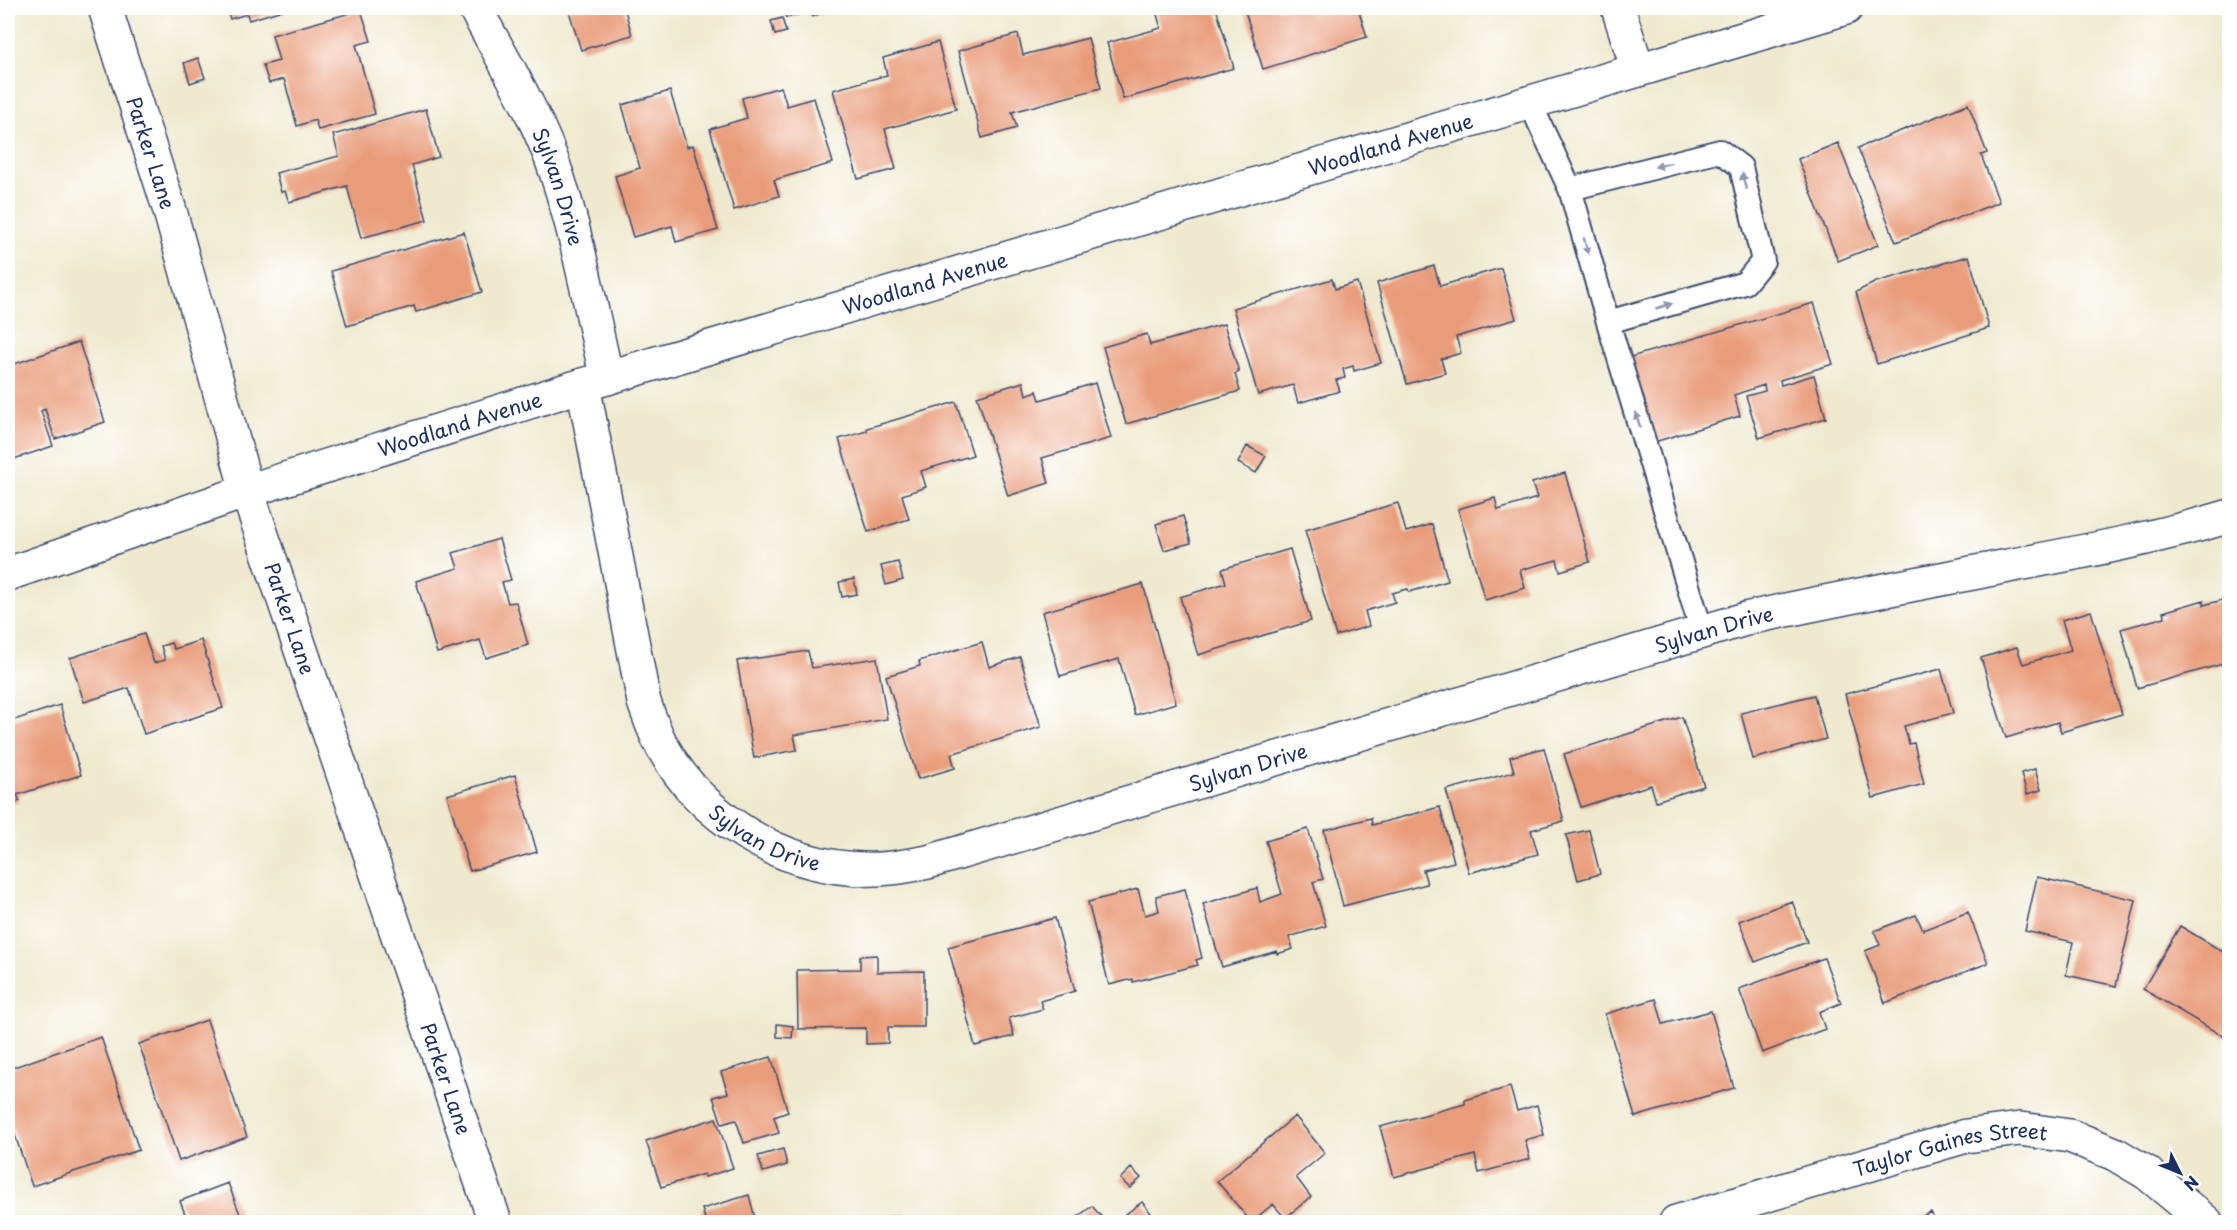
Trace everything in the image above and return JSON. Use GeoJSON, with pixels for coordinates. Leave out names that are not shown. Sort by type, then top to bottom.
{"type":"FeatureCollection","features":[{"type":"Feature","properties":{"kind":"street","name":"Parker Lane"},"geometry":{"type":"LineString","coordinates":[[105,8],[170,211],[247,491],[495,1222]]}},
{"type":"Feature","properties":{"kind":"street","name":"Sylvan Drive"},"geometry":{"type":"LineString","coordinates":[[475,8],[544,140],[568,211],[644,702],[661,744],[699,796],[725,819],[754,838],[773,848],[820,864],[863,869],[928,862],[1749,618],[1827,600],[2097,549],[2188,529],[2229,516]]}},
{"type":"Feature","properties":{"kind":"street"},"geometry":{"type":"LineString","coordinates":[[1618,8],[1638,70]]}},
{"type":"Feature","properties":{"kind":"street","name":"Woodland Avenue"},"geometry":{"type":"LineString","coordinates":[[8,574],[247,491],[595,382],[1846,8]]}},
{"type":"Feature","properties":{"kind":"street","name":"Taylor Gaines Street"},"geometry":{"type":"LineString","coordinates":[[1682,1222],[1966,1136],[2020,1129],[2070,1136],[2115,1154],[2147,1173],[2206,1222]]}},
{"type":"Feature","properties":{"kind":"lane"},"geometry":{"type":"LineString","coordinates":[[1530,103],[1570,189],[1702,632]]}},
{"type":"Feature","properties":{"kind":"lane"},"geometry":{"type":"LineString","coordinates":[[1570,189],[1720,151],[1741,167],[1763,261],[1745,283],[1608,322]]}},
{"type":"Feature","properties":{"kind":"building"},"geometry":{"type":"Polygon","coordinates":[[[226,8],[289,8],[249,20],[247,14],[230,19],[226,8]]]}},
{"type":"Feature","properties":{"kind":"building"},"geometry":{"type":"Polygon","coordinates":[[[568,8],[632,8],[625,10],[632,35],[581,50],[568,8]]]}},
{"type":"Feature","properties":{"kind":"building"},"geometry":{"type":"Polygon","coordinates":[[[783,8],[799,8],[800,14],[786,18],[783,8]]]}},
{"type":"Feature","properties":{"kind":"building"},"geometry":{"type":"Polygon","coordinates":[[[808,8],[821,8],[823,12],[812,17],[808,8]]]}},
{"type":"Feature","properties":{"kind":"building"},"geometry":{"type":"Polygon","coordinates":[[[1155,8],[1216,8],[1234,68],[1123,99],[1107,43],[1161,28],[1155,8]]]}},
{"type":"Feature","properties":{"kind":"building"},"geometry":{"type":"Polygon","coordinates":[[[1244,8],[1358,8],[1367,37],[1263,69],[1244,8]]]}},
{"type":"Feature","properties":{"kind":"building"},"geometry":{"type":"Polygon","coordinates":[[[1429,8],[1452,8],[1431,14],[1429,8]]]}},
{"type":"Feature","properties":{"kind":"building"},"geometry":{"type":"Polygon","coordinates":[[[361,10],[371,41],[356,45],[375,114],[318,130],[315,120],[297,126],[284,79],[269,83],[263,65],[279,61],[272,35],[361,10]]]}},
{"type":"Feature","properties":{"kind":"building"},"geometry":{"type":"Polygon","coordinates":[[[782,18],[786,32],[775,35],[771,21],[782,18]]]}},
{"type":"Feature","properties":{"kind":"building"},"geometry":{"type":"Polygon","coordinates":[[[1018,34],[1023,55],[1088,38],[1101,88],[1012,112],[1017,128],[982,138],[958,51],[1018,34]]]}},
{"type":"Feature","properties":{"kind":"building"},"geometry":{"type":"Polygon","coordinates":[[[938,42],[956,109],[885,129],[896,169],[858,179],[833,90],[887,75],[883,58],[938,42]]]}},
{"type":"Feature","properties":{"kind":"building"},"geometry":{"type":"Polygon","coordinates":[[[198,58],[205,78],[190,83],[184,63],[198,58]]]}},
{"type":"Feature","properties":{"kind":"building"},"geometry":{"type":"Polygon","coordinates":[[[781,87],[787,106],[814,98],[833,163],[774,180],[779,196],[734,210],[710,129],[747,118],[742,98],[781,87]]]}},
{"type":"Feature","properties":{"kind":"building"},"geometry":{"type":"Polygon","coordinates":[[[670,91],[687,147],[693,145],[718,230],[676,242],[672,226],[633,237],[615,176],[640,168],[622,105],[670,91]]]}},
{"type":"Feature","properties":{"kind":"building"},"geometry":{"type":"Polygon","coordinates":[[[1968,104],[1987,153],[1981,155],[1999,202],[1896,242],[1858,148],[1968,104]]]}},
{"type":"Feature","properties":{"kind":"building"},"geometry":{"type":"Polygon","coordinates":[[[426,109],[439,157],[412,165],[427,220],[361,238],[347,186],[289,202],[285,191],[281,192],[276,173],[339,156],[333,135],[426,109]]]}},
{"type":"Feature","properties":{"kind":"building"},"geometry":{"type":"Polygon","coordinates":[[[1838,143],[1878,245],[1838,261],[1798,159],[1838,143]]]}},
{"type":"Feature","properties":{"kind":"building"},"geometry":{"type":"Polygon","coordinates":[[[464,232],[482,292],[416,312],[414,306],[347,326],[331,271],[464,232]]]}},
{"type":"Feature","properties":{"kind":"building"},"geometry":{"type":"Polygon","coordinates":[[[1969,256],[1989,328],[1877,364],[1856,292],[1876,282],[1969,256]]]}},
{"type":"Feature","properties":{"kind":"building"},"geometry":{"type":"Polygon","coordinates":[[[1434,266],[1440,286],[1501,268],[1516,319],[1456,337],[1461,353],[1441,359],[1445,373],[1407,384],[1377,283],[1434,266]]]}},
{"type":"Feature","properties":{"kind":"building"},"geometry":{"type":"Polygon","coordinates":[[[1332,279],[1335,289],[1357,282],[1381,363],[1354,371],[1353,366],[1343,369],[1345,378],[1336,380],[1340,391],[1298,403],[1293,385],[1258,395],[1233,308],[1332,279]]]}},
{"type":"Feature","properties":{"kind":"building"},"geometry":{"type":"Polygon","coordinates":[[[1814,303],[1833,364],[1780,380],[1781,385],[1814,375],[1826,418],[1759,438],[1746,396],[1765,391],[1764,385],[1734,395],[1740,416],[1651,443],[1624,359],[1814,303]]]}},
{"type":"Feature","properties":{"kind":"building"},"geometry":{"type":"Polygon","coordinates":[[[1224,324],[1239,372],[1235,374],[1240,391],[1126,424],[1103,347],[1147,334],[1150,345],[1224,324]]]}},
{"type":"Feature","properties":{"kind":"building"},"geometry":{"type":"Polygon","coordinates":[[[79,342],[105,422],[55,439],[45,409],[41,411],[53,446],[8,461],[8,366],[79,342]]]}},
{"type":"Feature","properties":{"kind":"building"},"geometry":{"type":"Polygon","coordinates":[[[1023,382],[1026,395],[1037,391],[1040,400],[1095,383],[1111,438],[1042,458],[1049,483],[1008,496],[977,396],[1023,382]]]}},
{"type":"Feature","properties":{"kind":"building"},"geometry":{"type":"Polygon","coordinates":[[[956,402],[973,455],[921,471],[926,487],[902,495],[909,519],[868,532],[839,439],[867,431],[867,428],[956,402]]]}},
{"type":"Feature","properties":{"kind":"building"},"geometry":{"type":"Polygon","coordinates":[[[1247,446],[1266,456],[1256,473],[1238,463],[1247,446]]]}},
{"type":"Feature","properties":{"kind":"building"},"geometry":{"type":"Polygon","coordinates":[[[1565,473],[1590,562],[1560,571],[1557,560],[1520,570],[1525,588],[1485,600],[1458,509],[1495,498],[1498,510],[1537,498],[1532,483],[1565,473]]]}},
{"type":"Feature","properties":{"kind":"building"},"geometry":{"type":"Polygon","coordinates":[[[1398,503],[1406,532],[1432,524],[1448,581],[1409,592],[1408,589],[1392,593],[1395,602],[1365,611],[1369,626],[1336,636],[1305,530],[1398,503]]]}},
{"type":"Feature","properties":{"kind":"building"},"geometry":{"type":"Polygon","coordinates":[[[1183,516],[1191,543],[1164,550],[1156,524],[1183,516]]]}},
{"type":"Feature","properties":{"kind":"building"},"geometry":{"type":"Polygon","coordinates":[[[499,539],[511,580],[502,582],[508,603],[516,602],[528,645],[486,658],[480,640],[437,653],[416,581],[458,568],[453,553],[499,539]]]}},
{"type":"Feature","properties":{"kind":"building"},"geometry":{"type":"Polygon","coordinates":[[[1290,549],[1311,621],[1198,655],[1180,597],[1226,583],[1222,569],[1290,549]]]}},
{"type":"Feature","properties":{"kind":"building"},"geometry":{"type":"Polygon","coordinates":[[[898,562],[903,580],[886,585],[881,566],[898,562]]]}},
{"type":"Feature","properties":{"kind":"building"},"geometry":{"type":"Polygon","coordinates":[[[854,579],[857,594],[842,597],[839,582],[854,579]]]}},
{"type":"Feature","properties":{"kind":"building"},"geometry":{"type":"Polygon","coordinates":[[[1143,584],[1176,703],[1135,715],[1119,659],[1060,676],[1042,612],[1143,584]]]}},
{"type":"Feature","properties":{"kind":"building"},"geometry":{"type":"Polygon","coordinates":[[[2230,598],[2230,662],[2137,688],[2121,629],[2165,617],[2163,612],[2204,600],[2204,605],[2230,598]]]}},
{"type":"Feature","properties":{"kind":"building"},"geometry":{"type":"Polygon","coordinates":[[[2091,611],[2122,714],[2061,732],[2058,722],[2006,738],[1981,658],[2017,647],[2023,664],[2071,650],[2062,620],[2091,611]]]}},
{"type":"Feature","properties":{"kind":"building"},"geometry":{"type":"Polygon","coordinates":[[[144,634],[154,663],[165,660],[161,646],[171,643],[174,649],[201,640],[223,708],[144,734],[129,688],[84,702],[70,658],[144,634]]]}},
{"type":"Feature","properties":{"kind":"building"},"geometry":{"type":"Polygon","coordinates":[[[982,642],[989,667],[1020,657],[1041,727],[951,754],[955,768],[918,779],[886,676],[920,666],[919,661],[982,642]]]}},
{"type":"Feature","properties":{"kind":"building"},"geometry":{"type":"Polygon","coordinates":[[[808,651],[812,668],[877,658],[887,719],[794,735],[797,750],[754,758],[737,661],[808,651]]]}},
{"type":"Feature","properties":{"kind":"building"},"geometry":{"type":"Polygon","coordinates":[[[1941,669],[1953,713],[1904,726],[1909,744],[1914,743],[1924,784],[1873,798],[1845,694],[1941,669]]]}},
{"type":"Feature","properties":{"kind":"building"},"geometry":{"type":"Polygon","coordinates":[[[1814,695],[1826,739],[1753,759],[1741,713],[1814,695]]]}},
{"type":"Feature","properties":{"kind":"building"},"geometry":{"type":"Polygon","coordinates":[[[60,705],[81,775],[17,795],[20,801],[8,805],[8,722],[60,705]]]}},
{"type":"Feature","properties":{"kind":"building"},"geometry":{"type":"Polygon","coordinates":[[[1682,717],[1704,786],[1656,801],[1651,785],[1581,807],[1564,754],[1682,717]]]}},
{"type":"Feature","properties":{"kind":"building"},"geometry":{"type":"Polygon","coordinates":[[[1544,748],[1564,821],[1531,830],[1538,854],[1469,873],[1446,790],[1514,772],[1510,757],[1544,748]]]}},
{"type":"Feature","properties":{"kind":"building"},"geometry":{"type":"Polygon","coordinates":[[[2035,769],[2041,790],[2027,794],[2021,773],[2035,769]]]}},
{"type":"Feature","properties":{"kind":"building"},"geometry":{"type":"Polygon","coordinates":[[[515,775],[537,852],[470,871],[447,795],[515,775]]]}},
{"type":"Feature","properties":{"kind":"building"},"geometry":{"type":"Polygon","coordinates":[[[1440,807],[1454,862],[1423,870],[1427,884],[1343,906],[1324,830],[1371,818],[1372,825],[1440,807]]]}},
{"type":"Feature","properties":{"kind":"building"},"geometry":{"type":"Polygon","coordinates":[[[1308,829],[1323,879],[1313,882],[1326,926],[1289,937],[1293,949],[1277,954],[1277,951],[1222,967],[1203,904],[1257,888],[1260,902],[1282,894],[1266,841],[1308,829]]]}},
{"type":"Feature","properties":{"kind":"building"},"geometry":{"type":"Polygon","coordinates":[[[1589,830],[1600,874],[1578,880],[1566,835],[1589,830]]]}},
{"type":"Feature","properties":{"kind":"building"},"geometry":{"type":"Polygon","coordinates":[[[2037,877],[2136,900],[2116,986],[2066,975],[2073,942],[2025,931],[2037,877]]]}},
{"type":"Feature","properties":{"kind":"building"},"geometry":{"type":"Polygon","coordinates":[[[1138,889],[1145,915],[1159,911],[1156,896],[1185,889],[1202,958],[1196,960],[1198,965],[1133,982],[1133,979],[1109,985],[1088,902],[1138,889]]]}},
{"type":"Feature","properties":{"kind":"building"},"geometry":{"type":"Polygon","coordinates":[[[1792,901],[1807,942],[1755,962],[1739,921],[1792,901]]]}},
{"type":"Feature","properties":{"kind":"building"},"geometry":{"type":"Polygon","coordinates":[[[1968,912],[1988,963],[1885,1003],[1865,951],[1880,945],[1874,931],[1916,915],[1923,930],[1968,912]]]}},
{"type":"Feature","properties":{"kind":"building"},"geometry":{"type":"Polygon","coordinates":[[[1055,918],[1075,991],[1040,1001],[1043,1009],[1009,1018],[1014,1036],[975,1046],[948,947],[1055,918]]]}},
{"type":"Feature","properties":{"kind":"building"},"geometry":{"type":"Polygon","coordinates":[[[2180,926],[2230,956],[2230,1033],[2226,1038],[2143,989],[2180,926]]]}},
{"type":"Feature","properties":{"kind":"building"},"geometry":{"type":"Polygon","coordinates":[[[877,955],[877,972],[924,971],[924,1027],[888,1027],[888,1043],[866,1044],[866,1028],[798,1029],[797,970],[860,969],[860,956],[877,955]]]}},
{"type":"Feature","properties":{"kind":"building"},"geometry":{"type":"Polygon","coordinates":[[[1824,958],[1841,1003],[1819,1012],[1825,1029],[1762,1053],[1739,989],[1824,958]]]}},
{"type":"Feature","properties":{"kind":"building"},"geometry":{"type":"Polygon","coordinates":[[[1656,999],[1663,1024],[1711,1011],[1734,1088],[1635,1117],[1605,1014],[1656,999]]]}},
{"type":"Feature","properties":{"kind":"building"},"geometry":{"type":"Polygon","coordinates":[[[207,1020],[247,1137],[179,1161],[139,1044],[207,1020]]]}},
{"type":"Feature","properties":{"kind":"building"},"geometry":{"type":"Polygon","coordinates":[[[777,1024],[793,1026],[792,1038],[777,1037],[777,1024]]]}},
{"type":"Feature","properties":{"kind":"building"},"geometry":{"type":"Polygon","coordinates":[[[101,1037],[139,1150],[32,1186],[8,1114],[8,1069],[101,1037]]]}},
{"type":"Feature","properties":{"kind":"building"},"geometry":{"type":"Polygon","coordinates":[[[771,1057],[788,1112],[774,1117],[779,1133],[744,1143],[736,1120],[722,1124],[713,1097],[728,1093],[721,1072],[771,1057]]]}},
{"type":"Feature","properties":{"kind":"building"},"geometry":{"type":"Polygon","coordinates":[[[1510,1087],[1517,1111],[1537,1105],[1544,1135],[1525,1140],[1530,1159],[1479,1173],[1475,1155],[1394,1177],[1380,1127],[1465,1104],[1465,1100],[1510,1087]]]}},
{"type":"Feature","properties":{"kind":"building"},"geometry":{"type":"Polygon","coordinates":[[[1295,1116],[1325,1153],[1296,1177],[1311,1197],[1285,1218],[1273,1204],[1251,1222],[1217,1181],[1295,1116]]]}},
{"type":"Feature","properties":{"kind":"building"},"geometry":{"type":"Polygon","coordinates":[[[716,1118],[733,1168],[661,1187],[646,1141],[716,1118]]]}},
{"type":"Feature","properties":{"kind":"building"},"geometry":{"type":"Polygon","coordinates":[[[783,1149],[787,1165],[763,1172],[758,1156],[783,1149]]]}},
{"type":"Feature","properties":{"kind":"building"},"geometry":{"type":"Polygon","coordinates":[[[1131,1168],[1141,1178],[1130,1188],[1120,1179],[1131,1168]]]}},
{"type":"Feature","properties":{"kind":"building"},"geometry":{"type":"Polygon","coordinates":[[[228,1183],[243,1222],[188,1222],[180,1201],[228,1183]]]}},
{"type":"Feature","properties":{"kind":"building"},"geometry":{"type":"Polygon","coordinates":[[[749,1195],[756,1222],[706,1222],[702,1209],[749,1195]]]}},
{"type":"Feature","properties":{"kind":"building"},"geometry":{"type":"Polygon","coordinates":[[[1142,1202],[1158,1222],[1115,1222],[1142,1202]]]}},
{"type":"Feature","properties":{"kind":"building"},"geometry":{"type":"Polygon","coordinates":[[[1092,1206],[1106,1222],[1071,1222],[1092,1206]]]}},
{"type":"Feature","properties":{"kind":"building"},"geometry":{"type":"Polygon","coordinates":[[[1931,1212],[1936,1222],[1910,1222],[1931,1212]]]}},
{"type":"Feature","properties":{"kind":"building"},"geometry":{"type":"Polygon","coordinates":[[[898,1215],[900,1222],[883,1222],[882,1219],[898,1215]]]}}]}
